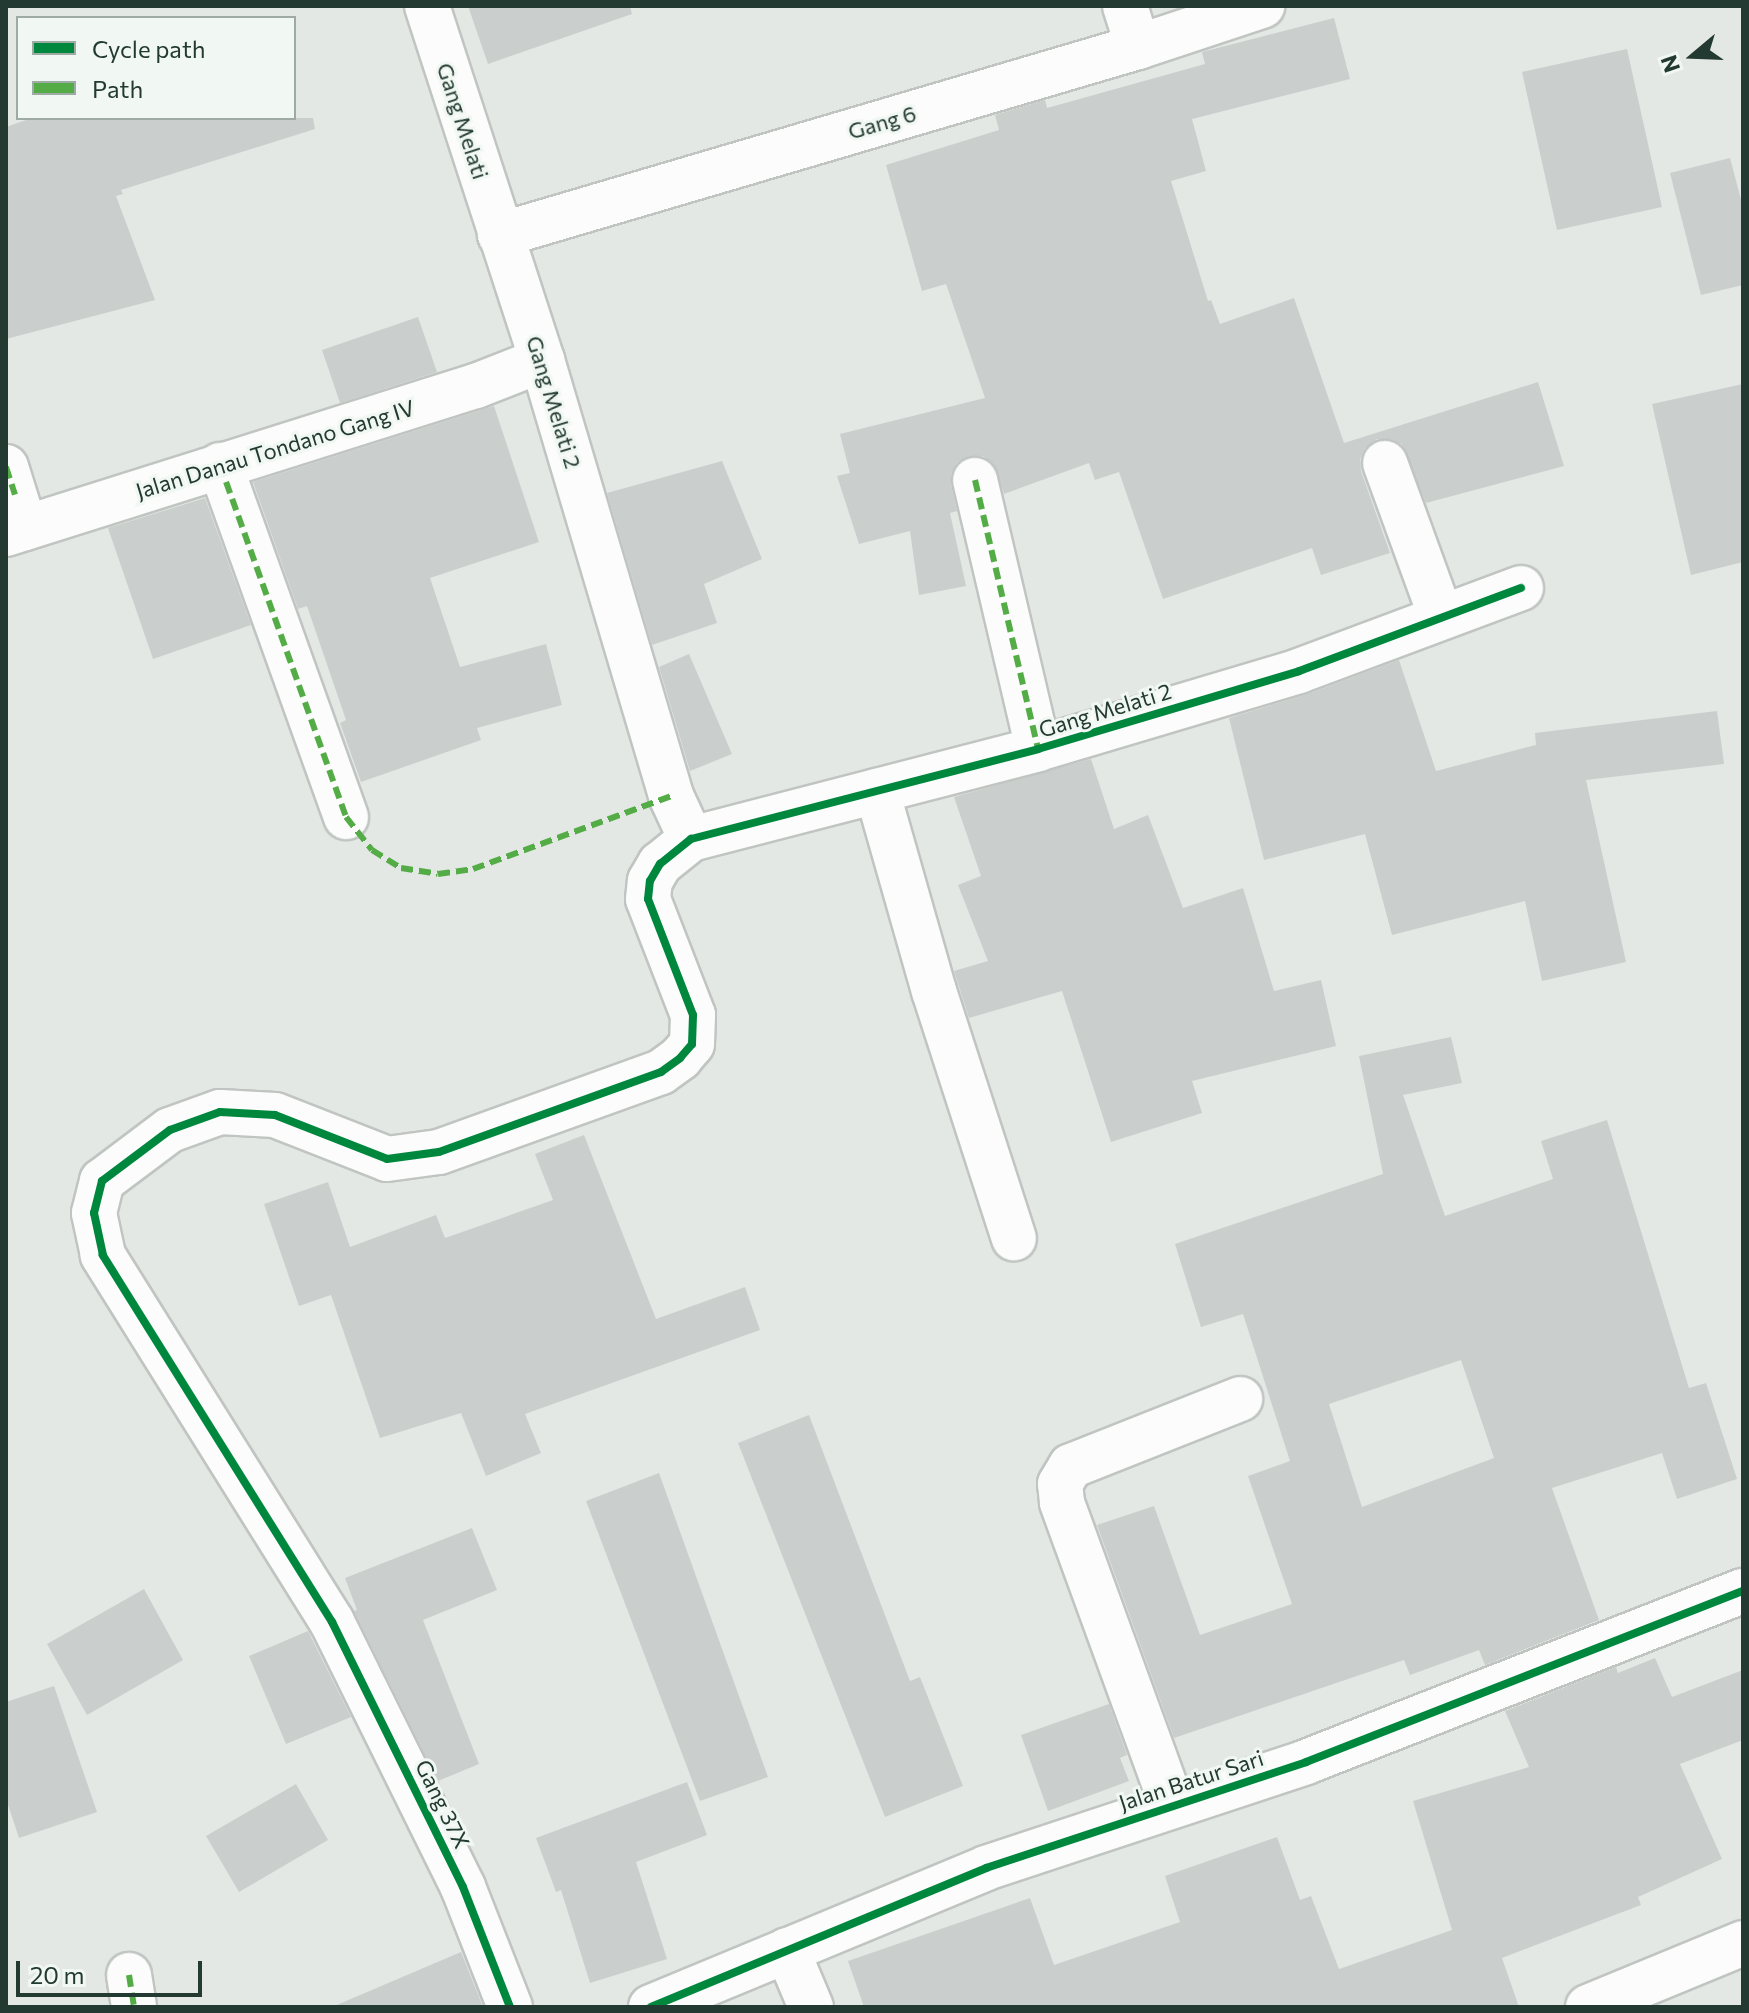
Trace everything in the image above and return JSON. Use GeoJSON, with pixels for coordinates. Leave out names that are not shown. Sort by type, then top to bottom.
{"type":"FeatureCollection","features":[{"type":"Feature","properties":{"kind":"street","name":"Gang Melati"},"geometry":{"type":"LineString","coordinates":[[427,6],[500,235]]}},
{"type":"Feature","properties":{"kind":"street"},"geometry":{"type":"LineString","coordinates":[[1125,6],[1138,47]]}},
{"type":"Feature","properties":{"kind":"street","name":"Gang 6"},"geometry":{"type":"LineString","coordinates":[[500,235],[1138,47],[1262,6]]}},
{"type":"Feature","properties":{"kind":"street","name":"Gang Melati 2"},"geometry":{"type":"LineString","coordinates":[[500,235],[542,360],[671,796],[691,839],[1038,749],[1299,671],[1521,588]]}},
{"type":"Feature","properties":{"kind":"street","name":"Jalan Danau Tondano Gang IV"},"geometry":{"type":"LineString","coordinates":[[16,531],[476,386],[542,360]]}},
{"type":"Feature","properties":{"kind":"street"},"geometry":{"type":"LineString","coordinates":[[1385,463],[1441,617]]}},
{"type":"Feature","properties":{"kind":"street"},"geometry":{"type":"LineString","coordinates":[[220,465],[346,817]]}},
{"type":"Feature","properties":{"kind":"street"},"geometry":{"type":"LineString","coordinates":[[6,467],[16,531]]}},
{"type":"Feature","properties":{"kind":"street"},"geometry":{"type":"LineString","coordinates":[[975,480],[1038,749]]}},
{"type":"Feature","properties":{"kind":"street"},"geometry":{"type":"LineString","coordinates":[[877,791],[934,991],[1014,1238]]}},
{"type":"Feature","properties":{"kind":"street","name":"Gang 37X"},"geometry":{"type":"LineString","coordinates":[[510,2007],[463,1887],[332,1622],[103,1255],[94,1213],[102,1181],[170,1130],[220,1112],[275,1115],[387,1159],[439,1152],[661,1072],[692,1044],[693,1015],[648,899],[650,881],[660,864],[691,839]]}},
{"type":"Feature","properties":{"kind":"street"},"geometry":{"type":"LineString","coordinates":[[1172,1805],[1062,1502],[1060,1484],[1071,1466],[1240,1399]]}},
{"type":"Feature","properties":{"kind":"street","name":"Jalan Batur Sari"},"geometry":{"type":"LineString","coordinates":[[651,2007],[986,1868],[1306,1762],[1743,1591]]}},
{"type":"Feature","properties":{"kind":"street"},"geometry":{"type":"LineString","coordinates":[[1588,2007],[1743,1943]]}},
{"type":"Feature","properties":{"kind":"street"},"geometry":{"type":"LineString","coordinates":[[787,1950],[811,2007]]}},
{"type":"Feature","properties":{"kind":"building"},"geometry":{"type":"Polygon","coordinates":[[[468,6],[630,6],[632,14],[488,64],[468,6]]]}},
{"type":"Feature","properties":{"kind":"building"},"geometry":{"type":"Polygon","coordinates":[[[1334,18],[1350,79],[1192,119],[1206,171],[1171,181],[1208,301],[1211,300],[1220,324],[1294,298],[1344,443],[1538,382],[1564,466],[1426,503],[1402,444],[1390,439],[1377,439],[1365,448],[1360,459],[1361,471],[1390,553],[1321,575],[1312,548],[1163,599],[1119,472],[1095,480],[1089,463],[1004,494],[994,464],[983,456],[970,456],[957,462],[951,474],[957,511],[950,513],[966,586],[919,595],[910,531],[859,544],[837,476],[850,473],[840,434],[985,398],[946,284],[922,291],[886,165],[999,130],[995,115],[1045,100],[1047,108],[1205,64],[1202,52],[1334,18]]]}},
{"type":"Feature","properties":{"kind":"building"},"geometry":{"type":"Polygon","coordinates":[[[1627,49],[1662,207],[1557,230],[1522,72],[1627,49]]]}},
{"type":"Feature","properties":{"kind":"building"},"geometry":{"type":"Polygon","coordinates":[[[313,118],[315,129],[121,190],[123,194],[116,196],[155,300],[6,339],[6,127],[26,120],[313,118]]]}},
{"type":"Feature","properties":{"kind":"building"},"geometry":{"type":"Polygon","coordinates":[[[1730,158],[1743,207],[1743,285],[1701,295],[1670,173],[1730,158]]]}},
{"type":"Feature","properties":{"kind":"building"},"geometry":{"type":"Polygon","coordinates":[[[418,317],[437,372],[340,403],[322,350],[418,317]]]}},
{"type":"Feature","properties":{"kind":"building"},"geometry":{"type":"Polygon","coordinates":[[[1743,384],[1743,562],[1691,575],[1652,404],[1743,384]]]}},
{"type":"Feature","properties":{"kind":"building"},"geometry":{"type":"Polygon","coordinates":[[[494,406],[539,542],[430,578],[460,667],[546,644],[562,705],[477,728],[481,740],[361,782],[340,723],[346,720],[307,606],[298,609],[253,482],[494,406]]]}},
{"type":"Feature","properties":{"kind":"building"},"geometry":{"type":"Polygon","coordinates":[[[722,461],[762,559],[704,584],[717,623],[652,645],[607,493],[722,461]]]}},
{"type":"Feature","properties":{"kind":"building"},"geometry":{"type":"Polygon","coordinates":[[[205,498],[251,625],[153,659],[108,528],[205,498]]]}},
{"type":"Feature","properties":{"kind":"building"},"geometry":{"type":"Polygon","coordinates":[[[689,654],[732,754],[690,771],[659,667],[689,654]]]}},
{"type":"Feature","properties":{"kind":"building"},"geometry":{"type":"Polygon","coordinates":[[[1399,660],[1436,771],[1536,745],[1535,733],[1717,711],[1724,764],[1586,780],[1626,962],[1542,981],[1525,901],[1392,935],[1365,834],[1264,860],[1229,718],[1308,694],[1399,660]]]}},
{"type":"Feature","properties":{"kind":"building"},"geometry":{"type":"Polygon","coordinates":[[[1091,759],[1114,829],[1148,815],[1183,908],[1243,888],[1274,991],[1321,980],[1336,1046],[1192,1081],[1202,1113],[1111,1142],[1062,991],[969,1018],[954,971],[988,961],[958,885],[981,876],[954,797],[1091,759]]]}},
{"type":"Feature","properties":{"kind":"building"},"geometry":{"type":"Polygon","coordinates":[[[1451,1037],[1462,1083],[1403,1095],[1445,1216],[1553,1179],[1541,1141],[1607,1120],[1689,1388],[1706,1383],[1737,1479],[1677,1499],[1662,1453],[1552,1488],[1599,1620],[1485,1665],[1479,1650],[1410,1675],[1404,1660],[1174,1738],[1097,1525],[1154,1506],[1200,1635],[1292,1604],[1248,1476],[1290,1461],[1243,1314],[1201,1327],[1175,1244],[1383,1174],[1359,1056],[1451,1037]],[[1461,1360],[1329,1404],[1362,1507],[1494,1458],[1461,1360]]]}},
{"type":"Feature","properties":{"kind":"building"},"geometry":{"type":"Polygon","coordinates":[[[584,1135],[656,1319],[745,1287],[760,1330],[525,1414],[541,1453],[486,1476],[461,1413],[380,1438],[331,1295],[299,1306],[264,1204],[328,1182],[350,1247],[436,1215],[445,1238],[553,1200],[535,1154],[584,1135]]]}},
{"type":"Feature","properties":{"kind":"building"},"geometry":{"type":"Polygon","coordinates":[[[809,1415],[910,1681],[920,1677],[963,1786],[885,1817],[738,1443],[809,1415]]]}},
{"type":"Feature","properties":{"kind":"building"},"geometry":{"type":"Polygon","coordinates":[[[659,1473],[768,1777],[700,1801],[586,1501],[659,1473]]]}},
{"type":"Feature","properties":{"kind":"building"},"geometry":{"type":"Polygon","coordinates":[[[472,1528],[497,1590],[423,1620],[479,1764],[438,1781],[354,1611],[357,1610],[345,1578],[472,1528]]]}},
{"type":"Feature","properties":{"kind":"building"},"geometry":{"type":"Polygon","coordinates":[[[144,1589],[183,1660],[87,1715],[47,1644],[144,1589]]]}},
{"type":"Feature","properties":{"kind":"building"},"geometry":{"type":"Polygon","coordinates":[[[308,1631],[351,1717],[286,1744],[249,1656],[308,1631]]]}},
{"type":"Feature","properties":{"kind":"building"},"geometry":{"type":"Polygon","coordinates":[[[1655,1658],[1672,1697],[1743,1670],[1743,1740],[1680,1764],[1722,1859],[1638,1897],[1641,1905],[1502,1958],[1519,2007],[864,2007],[848,1961],[1030,1898],[1054,1965],[1180,1922],[1165,1876],[1277,1837],[1300,1900],[1311,1896],[1339,1969],[1452,1930],[1413,1801],[1529,1767],[1505,1711],[1616,1667],[1618,1673],[1655,1658]]]}},
{"type":"Feature","properties":{"kind":"building"},"geometry":{"type":"Polygon","coordinates":[[[54,1686],[97,1812],[19,1838],[6,1799],[6,1702],[54,1686]]]}},
{"type":"Feature","properties":{"kind":"building"},"geometry":{"type":"Polygon","coordinates":[[[1109,1704],[1127,1755],[1120,1758],[1129,1781],[1048,1811],[1021,1735],[1109,1704]]]}},
{"type":"Feature","properties":{"kind":"building"},"geometry":{"type":"Polygon","coordinates":[[[687,1782],[707,1835],[636,1862],[667,1959],[590,1983],[561,1890],[556,1892],[536,1838],[687,1782]]]}},
{"type":"Feature","properties":{"kind":"building"},"geometry":{"type":"Polygon","coordinates":[[[296,1784],[328,1840],[239,1892],[206,1836],[296,1784]]]}},
{"type":"Feature","properties":{"kind":"building"},"geometry":{"type":"Polygon","coordinates":[[[461,1952],[483,2007],[332,2007],[461,1952]]]}},
{"type":"Feature","properties":{"kind":"marked path"},"geometry":{"type":"LineString","coordinates":[[220,465],[346,817],[372,850],[401,868],[438,874],[473,869],[671,796]]}},
{"type":"Feature","properties":{"kind":"marked path"},"geometry":{"type":"LineString","coordinates":[[6,467],[15,495]]}},
{"type":"Feature","properties":{"kind":"marked path"},"geometry":{"type":"LineString","coordinates":[[975,480],[1038,749]]}},
{"type":"Feature","properties":{"kind":"marked path"},"geometry":{"type":"LineString","coordinates":[[129,1975],[134,2007]]}},
{"type":"Feature","properties":{"kind":"cycle path"},"geometry":{"type":"LineString","coordinates":[[510,2007],[463,1887],[332,1622],[103,1255],[94,1213],[102,1181],[170,1130],[220,1112],[275,1115],[387,1159],[439,1152],[661,1072],[692,1044],[693,1015],[648,899],[650,881],[660,864],[691,839],[1038,749],[1299,671],[1521,588]]}},
{"type":"Feature","properties":{"kind":"cycle path"},"geometry":{"type":"LineString","coordinates":[[651,2007],[986,1868],[1306,1762],[1743,1591]]}}]}
